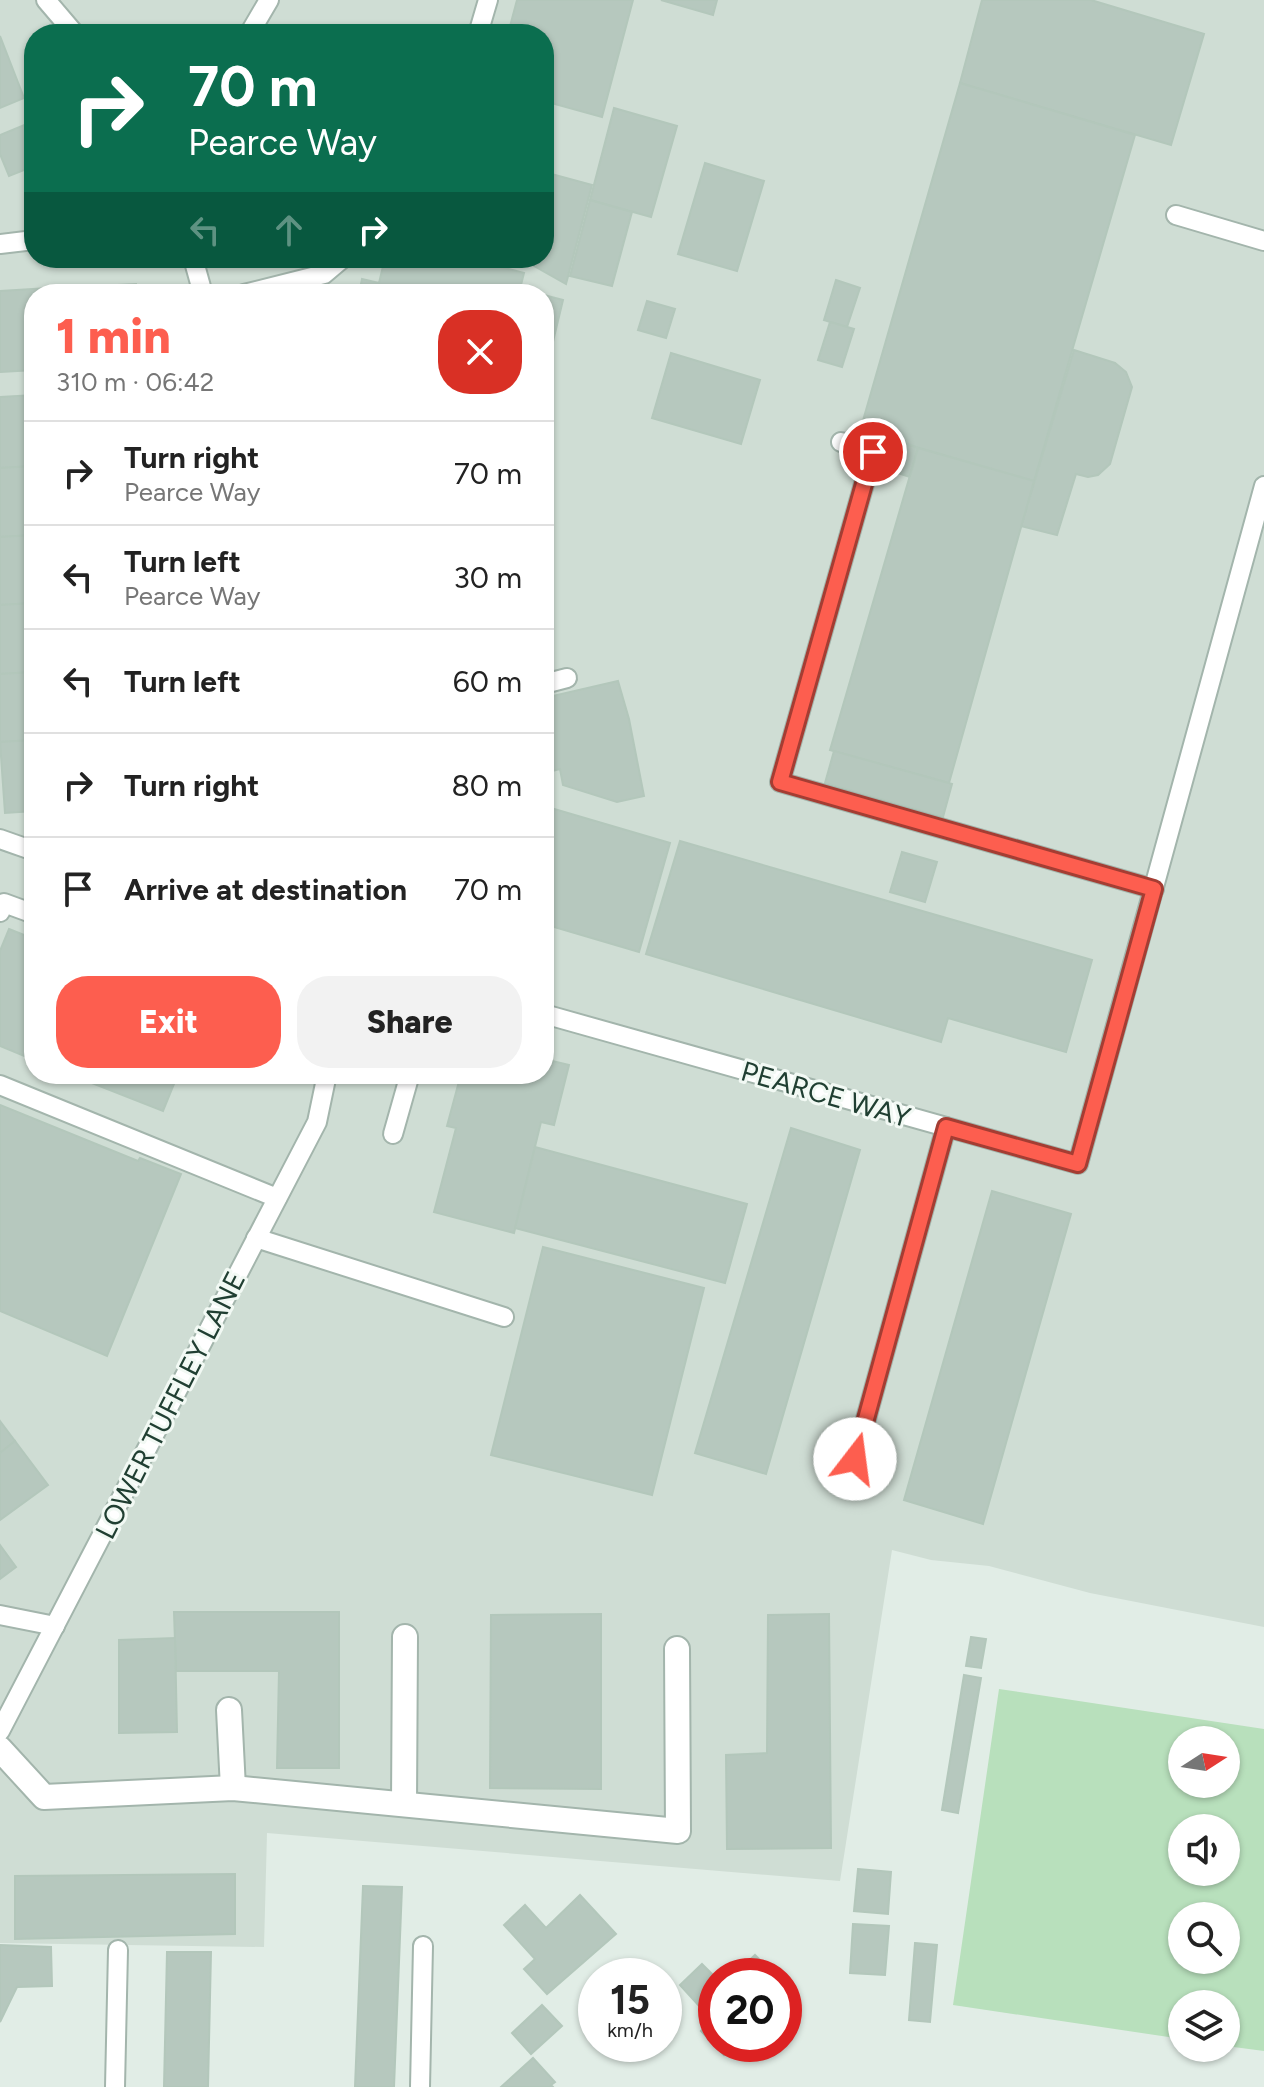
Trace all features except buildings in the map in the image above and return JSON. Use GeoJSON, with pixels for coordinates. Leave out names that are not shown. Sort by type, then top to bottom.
{"type":"FeatureCollection","features":[{"type":"Feature","properties":{"kind":"street"},"geometry":{"type":"LineString","coordinates":[[404,1804],[405,1637]]}},
{"type":"Feature","properties":{"kind":"street"},"geometry":{"type":"LineString","coordinates":[[0,1749],[44,1797],[233,1788],[678,1831],[677,1649]]}},
{"type":"Feature","properties":{"kind":"street"},"geometry":{"type":"LineString","coordinates":[[229,1710],[233,1788]]}},
{"type":"Feature","properties":{"kind":"lane"},"geometry":{"type":"LineString","coordinates":[[46,0],[66,24]]}},
{"type":"Feature","properties":{"kind":"lane"},"geometry":{"type":"LineString","coordinates":[[255,24],[269,0]]}},
{"type":"Feature","properties":{"kind":"lane"},"geometry":{"type":"LineString","coordinates":[[481,24],[488,0]]}},
{"type":"Feature","properties":{"kind":"lane"},"geometry":{"type":"LineString","coordinates":[[1176,215],[1264,241]]}},
{"type":"Feature","properties":{"kind":"lane"},"geometry":{"type":"LineString","coordinates":[[0,244],[24,241]]}},
{"type":"Feature","properties":{"kind":"lane"},"geometry":{"type":"LineString","coordinates":[[284,284],[324,274],[331,268]]}},
{"type":"Feature","properties":{"kind":"lane"},"geometry":{"type":"LineString","coordinates":[[841,442],[873,452],[780,782],[1154,889]]}},
{"type":"Feature","properties":{"kind":"lane","name":"PEARCE WAY"},"geometry":{"type":"LineString","coordinates":[[554,1017],[1078,1164],[1264,486]]}},
{"type":"Feature","properties":{"kind":"lane"},"geometry":{"type":"LineString","coordinates":[[554,681],[567,678]]}},
{"type":"Feature","properties":{"kind":"lane"},"geometry":{"type":"LineString","coordinates":[[0,839],[24,847]]}},
{"type":"Feature","properties":{"kind":"lane"},"geometry":{"type":"LineString","coordinates":[[0,912],[4,903],[24,910]]}},
{"type":"Feature","properties":{"kind":"lane","name":"LOWER TUFFLEY LANE"},"geometry":{"type":"LineString","coordinates":[[0,1731],[317,1122],[325,1084]]}},
{"type":"Feature","properties":{"kind":"lane"},"geometry":{"type":"LineString","coordinates":[[393,1134],[407,1084]]}},
{"type":"Feature","properties":{"kind":"lane"},"geometry":{"type":"LineString","coordinates":[[0,1085],[277,1198]]}},
{"type":"Feature","properties":{"kind":"lane"},"geometry":{"type":"LineString","coordinates":[[855,1459],[946,1127]]}},
{"type":"Feature","properties":{"kind":"lane"},"geometry":{"type":"LineString","coordinates":[[256,1238],[504,1317]]}},
{"type":"Feature","properties":{"kind":"lane"},"geometry":{"type":"LineString","coordinates":[[0,1615],[55,1626]]}},
{"type":"Feature","properties":{"kind":"lane"},"geometry":{"type":"LineString","coordinates":[[420,2087],[423,1946]]}},
{"type":"Feature","properties":{"kind":"lane"},"geometry":{"type":"LineString","coordinates":[[115,2087],[118,1950]]}},
{"type":"Feature","properties":{"kind":"shaded area"},"geometry":{"type":"Polygon","coordinates":[[[0,0],[1264,0],[1264,1627],[1090,1593],[989,1566],[931,1560],[892,1550],[840,1881],[267,1833],[264,1947],[0,1943],[0,0]]]}},
{"type":"Feature","properties":{"kind":"green space"},"geometry":{"type":"Polygon","coordinates":[[[999,1689],[1264,1729],[1264,2051],[1240,2048],[1240,1990],[1168,1990],[1168,2037],[953,2005],[999,1689]]]}},
{"type":"Feature","properties":{"kind":"route"},"geometry":{"type":"LineString","coordinates":[[855,1459],[946,1127],[1078,1164],[1154,889],[780,782],[873,452]]}}]}
